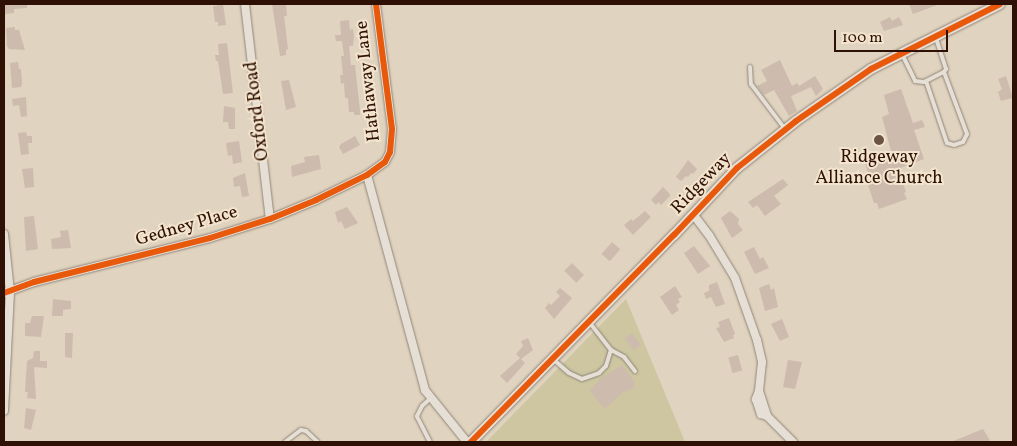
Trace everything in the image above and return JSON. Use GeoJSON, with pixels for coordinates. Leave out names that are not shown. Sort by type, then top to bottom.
{"type":"FeatureCollection","features":[{"type":"Feature","properties":{"kind":"street","name":"Oxford Road"},"geometry":{"type":"LineString","coordinates":[[245,4],[270,219]]}},
{"type":"Feature","properties":{"kind":"street","name":"Hathaway Lane"},"geometry":{"type":"LineString","coordinates":[[367,175],[385,162],[390,152],[391,137],[376,4]]}},
{"type":"Feature","properties":{"kind":"street","name":"Ridgeway"},"geometry":{"type":"LineString","coordinates":[[471,442],[736,168],[785,129],[871,69],[1000,4]]}},
{"type":"Feature","properties":{"kind":"street","name":"Gedney Place"},"geometry":{"type":"LineString","coordinates":[[7,292],[34,282],[202,240],[270,219],[316,200],[367,175]]}},
{"type":"Feature","properties":{"kind":"street"},"geometry":{"type":"LineString","coordinates":[[367,175],[425,390],[467,442]]}},
{"type":"Feature","properties":{"kind":"street"},"geometry":{"type":"LineString","coordinates":[[693,214],[709,235],[735,278],[757,340],[762,362],[759,391],[767,416],[793,442]]}},
{"type":"Feature","properties":{"kind":"street"},"geometry":{"type":"LineString","coordinates":[[4,234],[7,292],[4,411]]}},
{"type":"Feature","properties":{"kind":"street"},"geometry":{"type":"LineString","coordinates":[[4,302],[7,292]]}},
{"type":"Feature","properties":{"kind":"lane"},"geometry":{"type":"LineString","coordinates":[[926,81],[947,143],[954,145],[963,142],[967,134],[935,37]]}},
{"type":"Feature","properties":{"kind":"lane"},"geometry":{"type":"LineString","coordinates":[[902,54],[915,81],[926,81],[945,70]]}},
{"type":"Feature","properties":{"kind":"lane"},"geometry":{"type":"LineString","coordinates":[[750,67],[751,84],[785,129]]}},
{"type":"Feature","properties":{"kind":"lane"},"geometry":{"type":"LineString","coordinates":[[589,322],[611,350],[624,357],[635,372]]}},
{"type":"Feature","properties":{"kind":"lane"},"geometry":{"type":"LineString","coordinates":[[553,358],[573,376],[588,378],[606,366],[610,359],[611,350]]}},
{"type":"Feature","properties":{"kind":"lane"},"geometry":{"type":"LineString","coordinates":[[430,398],[422,406],[417,416],[430,442]]}},
{"type":"Feature","properties":{"kind":"lane"},"geometry":{"type":"LineString","coordinates":[[285,442],[301,430],[306,431],[318,442]]}},
{"type":"Feature","properties":{"kind":"shaded area"},"geometry":{"type":"Polygon","coordinates":[[[626,299],[685,442],[486,442],[626,299]]]}},
{"type":"Feature","properties":{"kind":"building"},"geometry":{"type":"Polygon","coordinates":[[[4,4],[27,4],[27,8],[14,9],[14,13],[5,14],[4,4]]]}},
{"type":"Feature","properties":{"kind":"building"},"geometry":{"type":"Polygon","coordinates":[[[216,4],[223,4],[226,25],[218,26],[218,22],[215,22],[213,6],[217,6],[216,4]]]}},
{"type":"Feature","properties":{"kind":"building"},"geometry":{"type":"Polygon","coordinates":[[[272,4],[286,4],[287,16],[284,16],[288,49],[286,50],[286,55],[280,56],[272,4]]]}},
{"type":"Feature","properties":{"kind":"building"},"geometry":{"type":"Polygon","coordinates":[[[909,4],[940,4],[913,14],[909,4]]]}},
{"type":"Feature","properties":{"kind":"building"},"geometry":{"type":"Polygon","coordinates":[[[890,17],[892,21],[899,17],[903,25],[884,31],[880,22],[890,17]]]}},
{"type":"Feature","properties":{"kind":"building"},"geometry":{"type":"Polygon","coordinates":[[[349,20],[350,30],[353,29],[354,36],[353,46],[349,46],[351,65],[355,65],[360,115],[354,115],[354,112],[349,112],[348,98],[345,98],[344,83],[341,84],[340,75],[343,75],[341,56],[344,56],[342,41],[336,41],[335,35],[341,35],[340,21],[349,20]]]}},
{"type":"Feature","properties":{"kind":"building"},"geometry":{"type":"Polygon","coordinates":[[[15,27],[15,30],[19,30],[25,50],[9,49],[7,46],[6,28],[15,27]]]}},
{"type":"Feature","properties":{"kind":"building"},"geometry":{"type":"Polygon","coordinates":[[[227,43],[233,93],[223,94],[218,61],[216,61],[215,55],[219,55],[218,44],[227,43]]]}},
{"type":"Feature","properties":{"kind":"building"},"geometry":{"type":"Polygon","coordinates":[[[780,60],[792,86],[797,83],[799,86],[815,76],[823,89],[816,96],[811,87],[791,96],[797,111],[789,116],[774,90],[764,95],[757,86],[767,81],[761,70],[780,60]]]}},
{"type":"Feature","properties":{"kind":"building"},"geometry":{"type":"Polygon","coordinates":[[[18,62],[19,69],[21,69],[22,84],[21,87],[12,88],[10,63],[18,62]]]}},
{"type":"Feature","properties":{"kind":"building"},"geometry":{"type":"Polygon","coordinates":[[[1006,76],[1013,98],[1001,101],[998,92],[1002,89],[998,79],[1006,76]]]}},
{"type":"Feature","properties":{"kind":"building"},"geometry":{"type":"Polygon","coordinates":[[[289,80],[296,107],[286,110],[281,81],[289,80]]]}},
{"type":"Feature","properties":{"kind":"building"},"geometry":{"type":"Polygon","coordinates":[[[901,89],[913,123],[922,120],[925,127],[914,130],[924,159],[898,169],[907,199],[879,209],[877,203],[874,203],[866,179],[870,178],[864,161],[891,151],[882,117],[889,114],[884,95],[901,89]]]}},
{"type":"Feature","properties":{"kind":"building"},"geometry":{"type":"Polygon","coordinates":[[[26,97],[27,116],[21,117],[19,105],[13,106],[12,99],[26,97]]]}},
{"type":"Feature","properties":{"kind":"building"},"geometry":{"type":"Polygon","coordinates":[[[224,106],[235,108],[235,129],[229,129],[228,122],[223,122],[224,106]]]}},
{"type":"Feature","properties":{"kind":"building"},"geometry":{"type":"Polygon","coordinates":[[[26,132],[27,136],[32,136],[32,143],[28,143],[29,154],[21,155],[18,133],[26,132]]]}},
{"type":"Feature","properties":{"kind":"building"},"geometry":{"type":"Polygon","coordinates":[[[355,136],[360,145],[343,154],[339,147],[341,144],[355,136]]]}},
{"type":"Feature","properties":{"kind":"building"},"geometry":{"type":"Polygon","coordinates":[[[239,141],[242,162],[233,164],[232,155],[228,156],[226,143],[239,141]]]}},
{"type":"Feature","properties":{"kind":"building"},"geometry":{"type":"Polygon","coordinates":[[[319,155],[321,169],[292,177],[291,166],[305,162],[304,157],[319,155]]]}},
{"type":"Feature","properties":{"kind":"building"},"geometry":{"type":"Polygon","coordinates":[[[688,160],[697,169],[693,174],[691,173],[681,181],[676,177],[688,160]]]}},
{"type":"Feature","properties":{"kind":"building"},"geometry":{"type":"Polygon","coordinates":[[[33,168],[34,187],[25,188],[22,169],[33,168]]]}},
{"type":"Feature","properties":{"kind":"building"},"geometry":{"type":"Polygon","coordinates":[[[245,173],[249,196],[242,197],[240,186],[234,187],[233,178],[245,173]]]}},
{"type":"Feature","properties":{"kind":"building"},"geometry":{"type":"Polygon","coordinates":[[[783,179],[788,185],[774,196],[781,204],[765,216],[757,205],[753,208],[748,202],[783,179]]]}},
{"type":"Feature","properties":{"kind":"building"},"geometry":{"type":"Polygon","coordinates":[[[663,187],[670,196],[661,205],[658,202],[656,205],[651,200],[663,187]]]}},
{"type":"Feature","properties":{"kind":"building"},"geometry":{"type":"Polygon","coordinates":[[[347,207],[358,223],[345,229],[341,221],[338,223],[335,212],[347,207]]]}},
{"type":"Feature","properties":{"kind":"building"},"geometry":{"type":"Polygon","coordinates":[[[645,211],[651,217],[633,235],[624,225],[631,219],[633,221],[645,211]]]}},
{"type":"Feature","properties":{"kind":"building"},"geometry":{"type":"Polygon","coordinates":[[[730,211],[739,219],[738,224],[743,230],[732,238],[721,218],[730,211]]]}},
{"type":"Feature","properties":{"kind":"building"},"geometry":{"type":"Polygon","coordinates":[[[34,216],[38,249],[26,251],[24,217],[34,216]]]}},
{"type":"Feature","properties":{"kind":"building"},"geometry":{"type":"Polygon","coordinates":[[[68,230],[71,248],[52,249],[51,239],[61,237],[60,231],[68,230]]]}},
{"type":"Feature","properties":{"kind":"building"},"geometry":{"type":"Polygon","coordinates":[[[612,242],[620,249],[610,261],[602,254],[612,242]]]}},
{"type":"Feature","properties":{"kind":"building"},"geometry":{"type":"Polygon","coordinates":[[[694,246],[710,266],[698,274],[684,253],[694,246]]]}},
{"type":"Feature","properties":{"kind":"building"},"geometry":{"type":"Polygon","coordinates":[[[754,247],[760,259],[763,257],[769,268],[755,274],[744,252],[754,247]]]}},
{"type":"Feature","properties":{"kind":"building"},"geometry":{"type":"Polygon","coordinates":[[[572,263],[584,275],[576,283],[564,271],[572,263]]]}},
{"type":"Feature","properties":{"kind":"building"},"geometry":{"type":"Polygon","coordinates":[[[717,282],[725,304],[716,307],[711,297],[706,299],[704,293],[709,291],[709,285],[717,282]]]}},
{"type":"Feature","properties":{"kind":"building"},"geometry":{"type":"Polygon","coordinates":[[[769,284],[771,290],[774,288],[778,307],[765,311],[759,288],[769,284]]]}},
{"type":"Feature","properties":{"kind":"building"},"geometry":{"type":"Polygon","coordinates":[[[675,286],[682,297],[678,299],[680,302],[676,305],[679,310],[672,315],[660,297],[675,286]]]}},
{"type":"Feature","properties":{"kind":"building"},"geometry":{"type":"Polygon","coordinates":[[[560,288],[572,298],[554,319],[545,308],[560,296],[556,292],[560,288]]]}},
{"type":"Feature","properties":{"kind":"building"},"geometry":{"type":"Polygon","coordinates":[[[53,299],[71,301],[71,309],[63,310],[63,316],[52,316],[53,299]]]}},
{"type":"Feature","properties":{"kind":"building"},"geometry":{"type":"Polygon","coordinates":[[[32,316],[44,316],[41,337],[25,336],[25,323],[30,323],[32,316]]]}},
{"type":"Feature","properties":{"kind":"building"},"geometry":{"type":"Polygon","coordinates":[[[729,318],[735,334],[733,335],[734,338],[724,342],[716,328],[720,327],[718,322],[729,318]]]}},
{"type":"Feature","properties":{"kind":"building"},"geometry":{"type":"Polygon","coordinates":[[[782,319],[789,337],[780,341],[771,324],[782,319]]]}},
{"type":"Feature","properties":{"kind":"building"},"geometry":{"type":"Polygon","coordinates":[[[65,333],[73,333],[72,358],[65,357],[65,333]]]}},
{"type":"Feature","properties":{"kind":"building"},"geometry":{"type":"Polygon","coordinates":[[[632,333],[641,345],[634,350],[625,338],[632,333]]]}},
{"type":"Feature","properties":{"kind":"building"},"geometry":{"type":"Polygon","coordinates":[[[528,338],[533,350],[521,359],[525,363],[507,383],[500,376],[520,358],[516,354],[523,346],[521,341],[528,338]]]}},
{"type":"Feature","properties":{"kind":"building"},"geometry":{"type":"Polygon","coordinates":[[[34,351],[40,351],[40,361],[47,361],[47,368],[34,367],[36,399],[27,398],[28,392],[25,392],[27,361],[33,358],[34,351]]]}},
{"type":"Feature","properties":{"kind":"building"},"geometry":{"type":"Polygon","coordinates":[[[738,355],[742,370],[732,373],[728,358],[738,355]]]}},
{"type":"Feature","properties":{"kind":"building"},"geometry":{"type":"Polygon","coordinates":[[[788,360],[802,362],[795,389],[783,387],[788,360]]]}},
{"type":"Feature","properties":{"kind":"building"},"geometry":{"type":"Polygon","coordinates":[[[622,365],[634,381],[634,388],[622,393],[605,409],[590,391],[599,380],[622,365]]]}},
{"type":"Feature","properties":{"kind":"building"},"geometry":{"type":"Polygon","coordinates":[[[26,408],[36,410],[31,430],[24,428],[26,408]]]}},
{"type":"Feature","properties":{"kind":"building"},"geometry":{"type":"Polygon","coordinates":[[[983,429],[991,442],[951,442],[983,429]]]}},
{"type":"Feature","properties":{"kind":"cycle path"},"geometry":{"type":"LineString","coordinates":[[4,293],[34,282],[210,238],[270,219],[316,200],[367,175],[385,162],[390,152],[392,129],[376,4]]}},
{"type":"Feature","properties":{"kind":"cycle path"},"geometry":{"type":"LineString","coordinates":[[471,442],[737,168],[796,121],[871,69],[1000,4]]}},
{"type":"Feature","properties":{"kind":"place","name":"Ridgeway Alliance Church"},"geometry":{"type":"Point","coordinates":[879,140]}}]}
